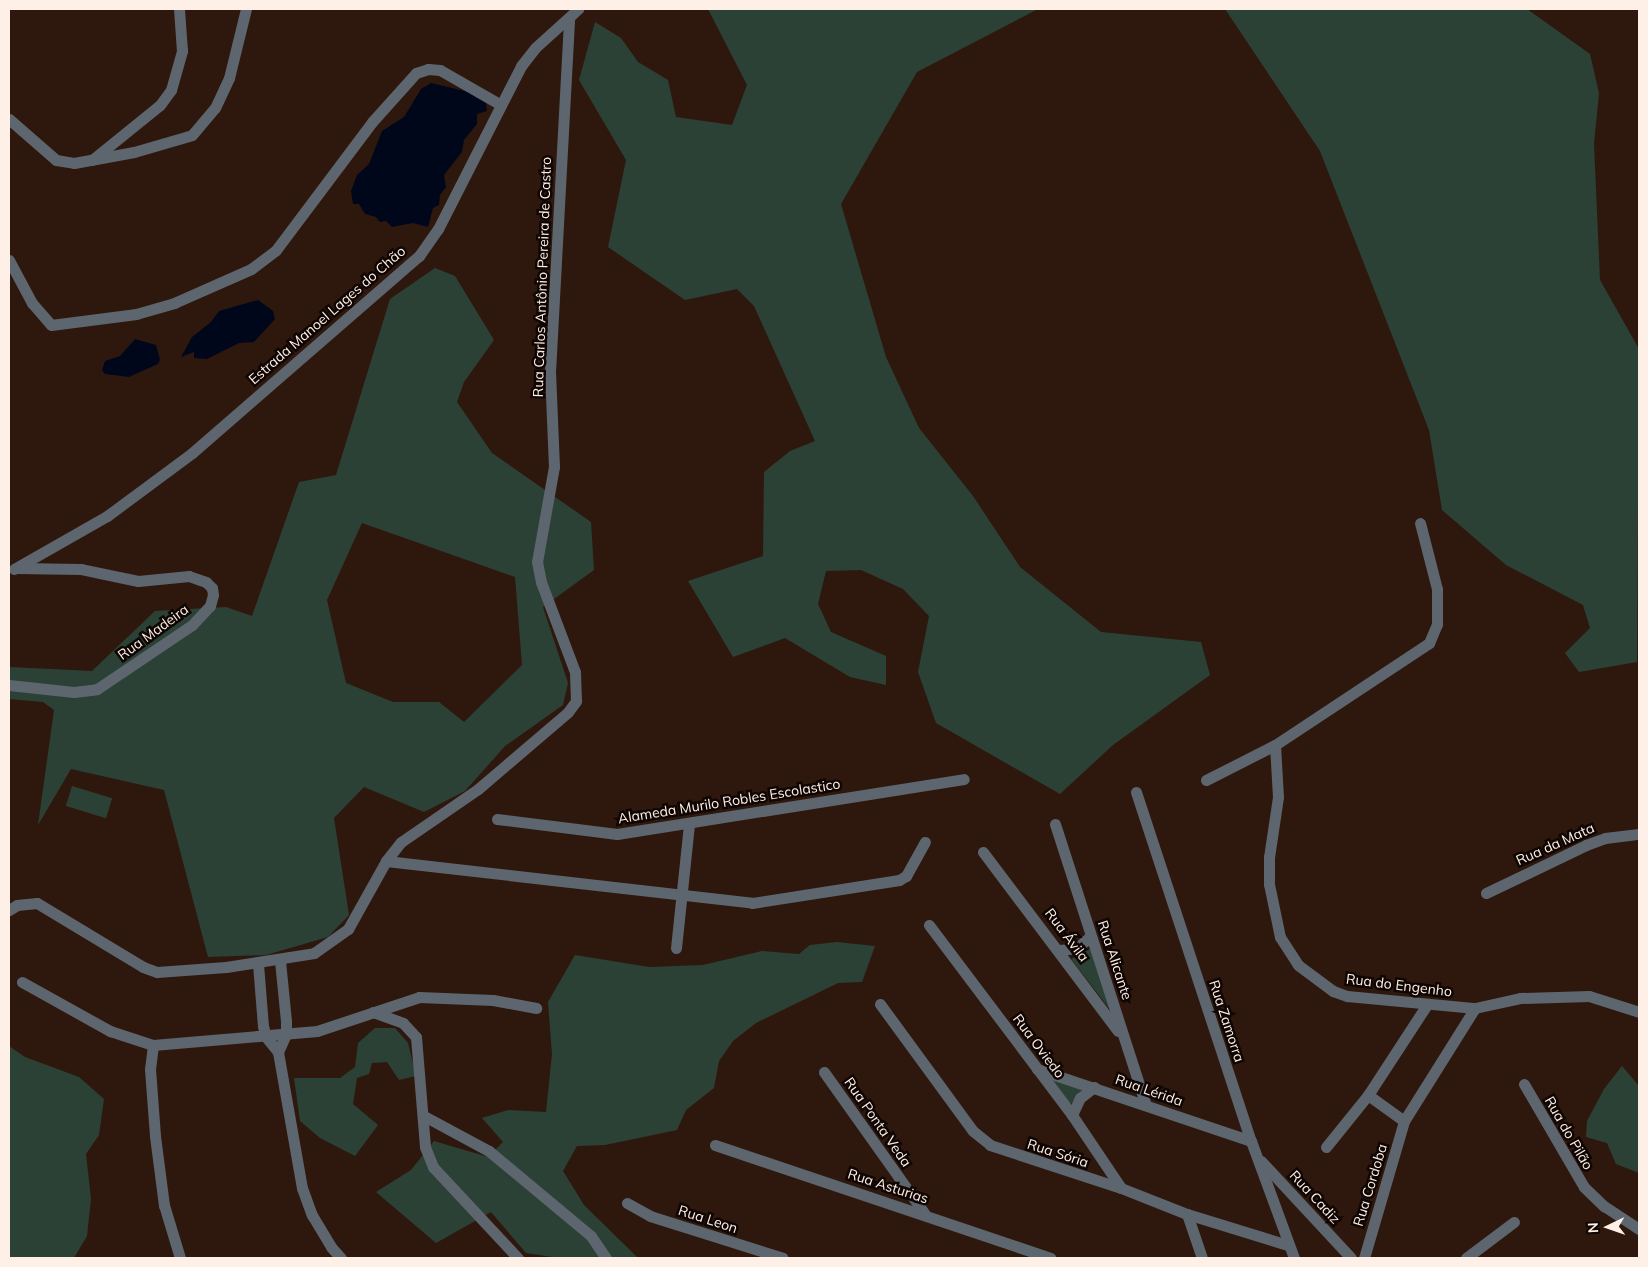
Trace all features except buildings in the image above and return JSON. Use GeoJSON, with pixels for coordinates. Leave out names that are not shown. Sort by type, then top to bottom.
{"type":"FeatureCollection","features":[{"type":"Feature","properties":{"kind":"street"},"geometry":{"type":"LineString","coordinates":[[90,161],[160,105],[171,90],[182,51],[179,9]]}},
{"type":"Feature","properties":{"kind":"street"},"geometry":{"type":"LineString","coordinates":[[9,120],[56,160],[74,163],[90,161],[192,135],[215,108],[229,78],[246,9]]}},
{"type":"Feature","properties":{"kind":"street","name":"Estrada Manoel Lages do Chão"},"geometry":{"type":"LineString","coordinates":[[12,569],[106,516],[177,464],[419,256],[438,230],[521,66],[536,47],[578,9]]}},
{"type":"Feature","properties":{"kind":"street","name":"Rua Carlos Antônio Pereira de Castro"},"geometry":{"type":"LineString","coordinates":[[9,910],[17,905],[37,903],[151,970],[258,964],[314,954],[348,929],[386,861],[401,842],[478,789],[576,701],[575,672],[540,582],[537,562],[554,467],[550,372],[569,18]]}},
{"type":"Feature","properties":{"kind":"street"},"geometry":{"type":"LineString","coordinates":[[9,260],[32,303],[51,326],[136,314],[174,303],[251,270],[276,250],[372,122],[416,73],[428,69],[440,70],[502,105]]}},
{"type":"Feature","properties":{"kind":"street"},"geometry":{"type":"LineString","coordinates":[[1206,780],[1275,745],[1430,643],[1438,624],[1437,589],[1420,522]]}},
{"type":"Feature","properties":{"kind":"street","name":"Rua Madeira"},"geometry":{"type":"LineString","coordinates":[[9,685],[74,692],[97,689],[192,625],[210,606],[213,595],[212,588],[206,582],[190,576],[138,580],[81,569],[12,569]]}},
{"type":"Feature","properties":{"kind":"street","name":"Rua do Engenho"},"geometry":{"type":"LineString","coordinates":[[1275,745],[1278,797],[1269,857],[1269,884],[1280,937],[1291,957],[1340,994],[1426,1006],[1475,1008],[1520,998],[1558,995],[1589,996],[1639,1012]]}},
{"type":"Feature","properties":{"kind":"street","name":"Alameda Murilo Robles Escolastico"},"geometry":{"type":"LineString","coordinates":[[497,819],[606,834],[689,824],[964,779]]}},
{"type":"Feature","properties":{"kind":"street","name":"Rua Zamorra"},"geometry":{"type":"LineString","coordinates":[[1136,792],[1250,1141],[1294,1258]]}},
{"type":"Feature","properties":{"kind":"street"},"geometry":{"type":"LineString","coordinates":[[676,948],[680,894],[689,824]]}},
{"type":"Feature","properties":{"kind":"street","name":"Rua Alicante"},"geometry":{"type":"LineString","coordinates":[[1055,824],[1146,1105]]}},
{"type":"Feature","properties":{"kind":"street","name":"Rua da Mata"},"geometry":{"type":"LineString","coordinates":[[1486,894],[1592,843],[1619,835],[1639,834]]}},
{"type":"Feature","properties":{"kind":"street"},"geometry":{"type":"LineString","coordinates":[[386,861],[752,903],[899,880],[906,876],[925,842]]}},
{"type":"Feature","properties":{"kind":"street","name":"Rua Ávila"},"geometry":{"type":"LineString","coordinates":[[983,852],[1060,950],[1124,1038]]}},
{"type":"Feature","properties":{"kind":"street","name":"Rua Oviedo"},"geometry":{"type":"LineString","coordinates":[[928,925],[1072,1115],[1122,1188]]}},
{"type":"Feature","properties":{"kind":"street"},"geometry":{"type":"LineString","coordinates":[[1060,950],[1077,948],[1091,936]]}},
{"type":"Feature","properties":{"kind":"street"},"geometry":{"type":"LineString","coordinates":[[278,1052],[286,1034],[280,961]]}},
{"type":"Feature","properties":{"kind":"street"},"geometry":{"type":"LineString","coordinates":[[258,964],[266,1036],[278,1052],[302,1188],[312,1215],[331,1247],[341,1258]]}},
{"type":"Feature","properties":{"kind":"street"},"geometry":{"type":"LineString","coordinates":[[22,982],[110,1031],[153,1045],[266,1036],[330,1028],[404,1000],[435,997],[493,1000],[536,1008]]}},
{"type":"Feature","properties":{"kind":"street","name":"Rua Sória"},"geometry":{"type":"LineString","coordinates":[[880,1004],[974,1130],[990,1145],[1122,1188],[1187,1214],[1288,1245]]}},
{"type":"Feature","properties":{"kind":"street"},"geometry":{"type":"LineString","coordinates":[[1326,1147],[1368,1095],[1426,1006]]}},
{"type":"Feature","properties":{"kind":"street","name":"Rua Cordoba"},"geometry":{"type":"LineString","coordinates":[[1364,1258],[1404,1121],[1475,1008]]}},
{"type":"Feature","properties":{"kind":"street"},"geometry":{"type":"LineString","coordinates":[[373,1012],[403,1023],[416,1038],[424,1116],[425,1147],[433,1167],[518,1258]]}},
{"type":"Feature","properties":{"kind":"street"},"geometry":{"type":"LineString","coordinates":[[153,1045],[150,1069],[155,1136],[164,1205],[180,1258]]}},
{"type":"Feature","properties":{"kind":"street","name":"Rua Lérida"},"geometry":{"type":"LineString","coordinates":[[1037,1069],[1250,1141]]}},
{"type":"Feature","properties":{"kind":"street","name":"Rua Ponta Veda"},"geometry":{"type":"LineString","coordinates":[[824,1072],[925,1214]]}},
{"type":"Feature","properties":{"kind":"street","name":"Rua do Pilão"},"geometry":{"type":"LineString","coordinates":[[1524,1084],[1584,1187],[1604,1206],[1639,1229]]}},
{"type":"Feature","properties":{"kind":"street"},"geometry":{"type":"LineString","coordinates":[[1072,1115],[1080,1098],[1094,1088]]}},
{"type":"Feature","properties":{"kind":"street"},"geometry":{"type":"LineString","coordinates":[[1368,1095],[1404,1121]]}},
{"type":"Feature","properties":{"kind":"street"},"geometry":{"type":"LineString","coordinates":[[424,1116],[489,1151],[591,1236],[606,1258]]}},
{"type":"Feature","properties":{"kind":"street","name":"Rua Asturias"},"geometry":{"type":"LineString","coordinates":[[715,1145],[925,1214],[1051,1258]]}},
{"type":"Feature","properties":{"kind":"street","name":"Rua Cadiz"},"geometry":{"type":"LineString","coordinates":[[1257,1156],[1351,1258]]}},
{"type":"Feature","properties":{"kind":"street","name":"Rua Leon"},"geometry":{"type":"LineString","coordinates":[[627,1203],[650,1216],[783,1258]]}},
{"type":"Feature","properties":{"kind":"street"},"geometry":{"type":"LineString","coordinates":[[1187,1214],[1202,1258]]}},
{"type":"Feature","properties":{"kind":"street"},"geometry":{"type":"LineString","coordinates":[[1466,1258],[1514,1222]]}},
{"type":"Feature","properties":{"kind":"green space"},"geometry":{"type":"Polygon","coordinates":[[[708,9],[1038,9],[917,72],[841,204],[886,357],[919,428],[973,496],[1020,567],[1101,632],[1201,642],[1210,675],[1113,745],[1060,794],[936,723],[918,672],[929,616],[903,589],[861,570],[826,571],[818,604],[831,632],[886,656],[886,685],[850,677],[785,638],[733,657],[688,581],[763,556],[764,472],[790,451],[815,441],[754,306],[737,289],[685,300],[608,247],[626,160],[579,80],[595,22],[621,38],[638,62],[668,80],[676,117],[732,125],[747,85],[708,9]]]}},
{"type":"Feature","properties":{"kind":"green space"},"geometry":{"type":"Polygon","coordinates":[[[1225,9],[1527,9],[1590,54],[1599,93],[1594,144],[1600,280],[1639,349],[1637,662],[1579,672],[1565,653],[1590,628],[1583,605],[1506,565],[1442,510],[1429,430],[1320,151],[1225,9]]]}},
{"type":"Feature","properties":{"kind":"green space"},"geometry":{"type":"Polygon","coordinates":[[[435,268],[455,276],[494,340],[464,382],[457,402],[492,453],[591,522],[594,570],[543,607],[568,683],[563,705],[505,746],[465,791],[424,812],[364,787],[334,818],[349,915],[328,937],[266,955],[208,957],[164,790],[71,769],[38,825],[54,710],[43,702],[9,699],[9,667],[92,671],[155,611],[226,607],[252,616],[299,482],[336,475],[390,299],[435,268]],[[362,523],[327,600],[346,683],[393,702],[439,702],[464,722],[522,665],[515,577],[362,523]]]}},
{"type":"Feature","properties":{"kind":"green space"},"geometry":{"type":"Polygon","coordinates":[[[72,786],[112,798],[106,818],[66,806],[72,786]]]}},
{"type":"Feature","properties":{"kind":"green space"},"geometry":{"type":"Polygon","coordinates":[[[837,942],[875,946],[862,982],[838,983],[756,1023],[733,1041],[719,1061],[714,1088],[686,1110],[677,1130],[605,1145],[577,1146],[563,1171],[584,1205],[638,1258],[548,1258],[552,1257],[526,1253],[491,1212],[436,1243],[376,1192],[411,1170],[434,1141],[488,1157],[503,1142],[482,1118],[508,1110],[546,1112],[552,1054],[548,1002],[575,955],[649,967],[703,965],[762,951],[799,954],[810,945],[837,942]]]}},
{"type":"Feature","properties":{"kind":"green space"},"geometry":{"type":"Polygon","coordinates":[[[1090,949],[1111,1011],[1071,959],[1090,949]]]}},
{"type":"Feature","properties":{"kind":"green space"},"geometry":{"type":"Polygon","coordinates":[[[375,1028],[395,1028],[408,1043],[416,1076],[399,1080],[387,1062],[372,1063],[369,1074],[357,1078],[353,1104],[378,1125],[355,1156],[320,1138],[300,1121],[294,1078],[340,1078],[355,1067],[358,1043],[375,1028]]]}},
{"type":"Feature","properties":{"kind":"green space"},"geometry":{"type":"Polygon","coordinates":[[[9,1046],[25,1057],[79,1077],[104,1099],[99,1135],[86,1154],[91,1199],[87,1236],[74,1258],[9,1258],[9,1046]]]}},
{"type":"Feature","properties":{"kind":"green space"},"geometry":{"type":"Polygon","coordinates":[[[1622,1066],[1639,1086],[1639,1173],[1616,1164],[1607,1143],[1586,1137],[1587,1121],[1604,1089],[1622,1066]]]}},
{"type":"Feature","properties":{"kind":"green space"},"geometry":{"type":"Polygon","coordinates":[[[1049,1079],[1083,1089],[1071,1104],[1049,1079]]]}},
{"type":"Feature","properties":{"kind":"water"},"geometry":{"type":"Polygon","coordinates":[[[431,83],[469,92],[486,103],[487,111],[477,114],[477,124],[464,140],[462,152],[444,175],[446,187],[440,195],[439,205],[433,208],[428,227],[413,223],[392,227],[386,221],[380,222],[376,217],[365,214],[359,204],[353,204],[351,191],[357,175],[369,164],[382,131],[404,117],[421,89],[431,83]]]}},
{"type":"Feature","properties":{"kind":"water"},"geometry":{"type":"Polygon","coordinates":[[[258,300],[273,311],[275,319],[254,342],[239,343],[207,359],[194,358],[194,352],[181,357],[192,337],[211,322],[219,311],[258,300]]]}},
{"type":"Feature","properties":{"kind":"water"},"geometry":{"type":"Polygon","coordinates":[[[135,339],[156,345],[160,360],[158,364],[129,377],[105,374],[102,370],[105,361],[120,356],[135,339]]]}}]}
